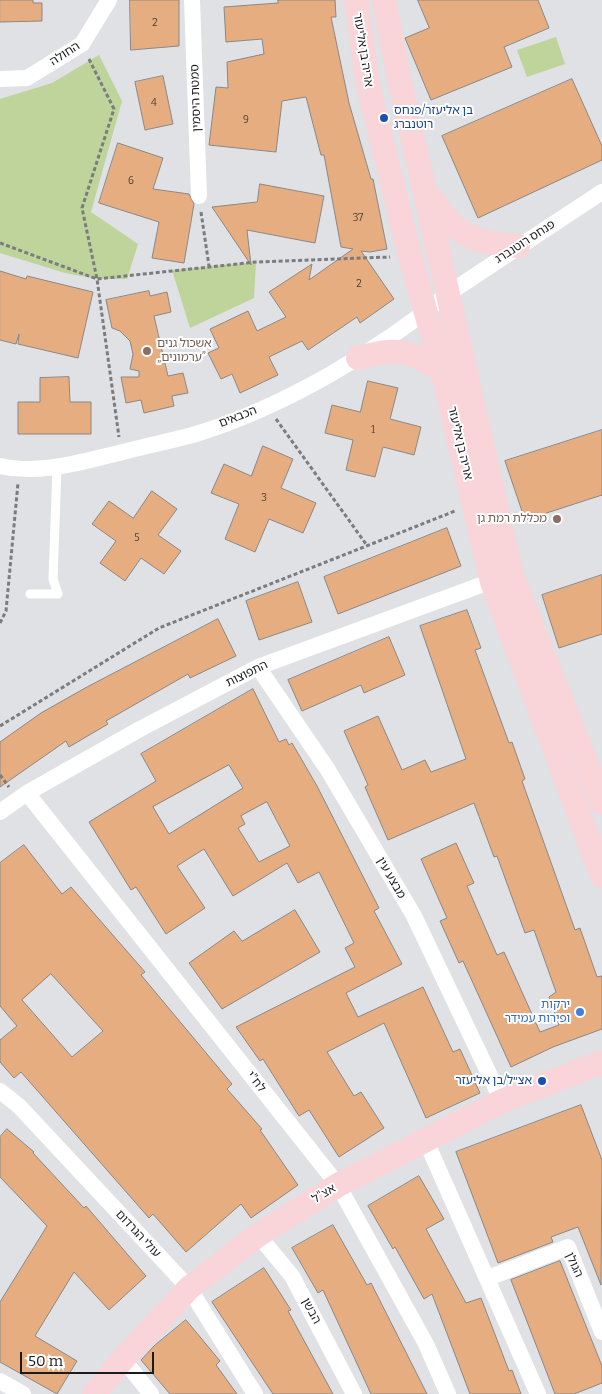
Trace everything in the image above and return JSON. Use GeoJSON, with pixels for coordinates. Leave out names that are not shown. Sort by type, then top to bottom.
{"type":"FeatureCollection","features":[{"type":"Feature","properties":{"kind":"street","name":"החולה"},"geometry":{"type":"LineString","coordinates":[[0,79],[27,78],[82,44],[109,0]]}},
{"type":"Feature","properties":{"kind":"street","name":"סמטת היסמין"},"geometry":{"type":"LineString","coordinates":[[192,0],[199,196]]}},
{"type":"Feature","properties":{"kind":"street","name":"אריה בן אליעזר"},"geometry":{"type":"LineString","coordinates":[[356,0],[368,85],[410,256],[442,370],[474,504],[502,577],[602,876]]}},
{"type":"Feature","properties":{"kind":"street","name":"אריה בן אליעזר"},"geometry":{"type":"LineString","coordinates":[[384,0],[423,184],[449,293],[502,577],[602,803]]}},
{"type":"Feature","properties":{"kind":"street"},"geometry":{"type":"LineString","coordinates":[[423,184],[446,220],[466,236],[490,243],[518,246]]}},
{"type":"Feature","properties":{"kind":"street","name":"פנחס רוטנברג"},"geometry":{"type":"LineString","coordinates":[[449,293],[602,192]]}},
{"type":"Feature","properties":{"kind":"street","name":"הכבאים"},"geometry":{"type":"LineString","coordinates":[[0,466],[56,468],[197,433],[267,406],[358,358],[426,312],[449,293]]}},
{"type":"Feature","properties":{"kind":"street"},"geometry":{"type":"LineString","coordinates":[[358,358],[386,351],[401,350],[442,370]]}},
{"type":"Feature","properties":{"kind":"street","name":"התפוצות"},"geometry":{"type":"LineString","coordinates":[[0,812],[27,793],[140,729],[258,667],[502,577]]}},
{"type":"Feature","properties":{"kind":"street","name":"מבצע עין"},"geometry":{"type":"LineString","coordinates":[[258,667],[328,770],[414,916],[502,1102]]}},
{"type":"Feature","properties":{"kind":"street","name":"לח\"י"},"geometry":{"type":"LineString","coordinates":[[27,793],[338,1185],[426,1344],[448,1394]]}},
{"type":"Feature","properties":{"kind":"street","name":"אצ\"ל"},"geometry":{"type":"LineString","coordinates":[[94,1394],[123,1359],[189,1288],[258,1235],[338,1185],[502,1102],[602,1062]]}},
{"type":"Feature","properties":{"kind":"street","name":"עולי הגרדום"},"geometry":{"type":"LineString","coordinates":[[0,1091],[19,1106],[189,1288],[255,1394]]}},
{"type":"Feature","properties":{"kind":"street"},"geometry":{"type":"LineString","coordinates":[[426,1141],[538,1394]]}},
{"type":"Feature","properties":{"kind":"street","name":"הבשן"},"geometry":{"type":"LineString","coordinates":[[258,1235],[292,1276],[354,1394]]}},
{"type":"Feature","properties":{"kind":"street","name":"הגולן"},"geometry":{"type":"LineString","coordinates":[[488,1278],[568,1247],[602,1332]]}},
{"type":"Feature","properties":{"kind":"street"},"geometry":{"type":"LineString","coordinates":[[123,1359],[151,1394]]}},
{"type":"Feature","properties":{"kind":"street"},"geometry":{"type":"LineString","coordinates":[[0,1381],[23,1394]]}},
{"type":"Feature","properties":{"kind":"lane"},"geometry":{"type":"LineString","coordinates":[[30,594],[58,594],[53,579],[56,468]]}},
{"type":"Feature","properties":{"kind":"path"},"geometry":{"type":"LineString","coordinates":[[82,44],[114,109],[82,208],[97,280],[121,452]]}},
{"type":"Feature","properties":{"kind":"path"},"geometry":{"type":"LineString","coordinates":[[199,196],[209,266]]}},
{"type":"Feature","properties":{"kind":"path"},"geometry":{"type":"LineString","coordinates":[[0,243],[97,280],[209,266],[410,256]]}},
{"type":"Feature","properties":{"kind":"path"},"geometry":{"type":"LineString","coordinates":[[267,406],[366,544]]}},
{"type":"Feature","properties":{"kind":"path"},"geometry":{"type":"LineString","coordinates":[[0,623],[6,610],[19,468]]}},
{"type":"Feature","properties":{"kind":"path"},"geometry":{"type":"LineString","coordinates":[[0,726],[159,628],[366,544],[474,504]]}},
{"type":"Feature","properties":{"kind":"green space"},"geometry":{"type":"Polygon","coordinates":[[[556,37],[565,64],[527,77],[517,50],[556,37]]]}},
{"type":"Feature","properties":{"kind":"green space"},"geometry":{"type":"Polygon","coordinates":[[[99,55],[122,101],[91,212],[138,244],[127,279],[97,279],[65,273],[0,253],[0,99],[52,83],[99,55]]]}},
{"type":"Feature","properties":{"kind":"green space"},"geometry":{"type":"Polygon","coordinates":[[[256,262],[254,298],[190,328],[172,270],[256,262]]]}},
{"type":"Feature","properties":{"kind":"building"},"geometry":{"type":"Polygon","coordinates":[[[0,0],[33,0],[33,3],[42,3],[42,21],[0,22],[0,0]]]}},
{"type":"Feature","properties":{"kind":"building"},"geometry":{"type":"Polygon","coordinates":[[[130,0],[179,0],[179,46],[131,50],[130,0]]]}},
{"type":"Feature","properties":{"kind":"building"},"geometry":{"type":"Polygon","coordinates":[[[278,0],[335,0],[336,17],[331,17],[349,103],[371,179],[373,179],[387,249],[370,252],[361,251],[394,299],[360,323],[357,317],[308,350],[302,341],[269,357],[278,375],[240,393],[232,374],[221,379],[208,353],[219,348],[210,329],[248,311],[257,331],[286,317],[269,292],[312,264],[309,280],[353,249],[341,247],[324,155],[321,155],[306,97],[282,101],[276,152],[209,145],[216,87],[228,88],[227,62],[264,54],[262,39],[226,42],[224,7],[278,3],[278,0]]]}},
{"type":"Feature","properties":{"kind":"building"},"geometry":{"type":"Polygon","coordinates":[[[418,0],[538,0],[549,28],[504,47],[512,67],[431,100],[405,38],[429,28],[418,0]]]}},
{"type":"Feature","properties":{"kind":"building"},"geometry":{"type":"Polygon","coordinates":[[[163,76],[173,124],[145,130],[135,82],[163,76]]]}},
{"type":"Feature","properties":{"kind":"building"},"geometry":{"type":"Polygon","coordinates":[[[572,79],[602,146],[602,160],[478,218],[442,136],[572,79]]]}},
{"type":"Feature","properties":{"kind":"building"},"geometry":{"type":"Polygon","coordinates":[[[118,143],[163,158],[153,189],[189,194],[194,204],[184,263],[152,258],[159,222],[99,203],[118,143]]]}},
{"type":"Feature","properties":{"kind":"building"},"geometry":{"type":"Polygon","coordinates":[[[260,184],[324,196],[315,243],[247,230],[251,265],[212,207],[257,202],[260,184]]]}},
{"type":"Feature","properties":{"kind":"building"},"geometry":{"type":"Polygon","coordinates":[[[0,271],[26,279],[27,276],[93,292],[78,358],[18,344],[19,334],[16,344],[0,340],[0,271]]]}},
{"type":"Feature","properties":{"kind":"building","name":"אשכול גנים „ערמונים”"},"geometry":{"type":"Polygon","coordinates":[[[149,291],[150,296],[167,292],[171,312],[154,316],[168,376],[183,373],[188,393],[172,396],[174,406],[144,413],[141,400],[126,403],[121,377],[139,377],[139,371],[130,369],[133,354],[130,341],[120,331],[112,328],[106,300],[149,291]]]}},
{"type":"Feature","properties":{"kind":"building"},"geometry":{"type":"Polygon","coordinates":[[[69,377],[70,402],[91,402],[91,434],[18,434],[18,402],[40,402],[40,378],[69,377]]]}},
{"type":"Feature","properties":{"kind":"building"},"geometry":{"type":"Polygon","coordinates":[[[368,381],[398,388],[390,419],[421,427],[414,455],[383,447],[375,477],[346,470],[353,440],[325,433],[332,405],[360,412],[368,381]]]}},
{"type":"Feature","properties":{"kind":"building"},"geometry":{"type":"Polygon","coordinates":[[[602,430],[602,495],[525,520],[505,461],[602,430]]]}},
{"type":"Feature","properties":{"kind":"building"},"geometry":{"type":"Polygon","coordinates":[[[263,446],[293,459],[281,488],[316,503],[303,533],[269,519],[255,552],[225,539],[239,504],[211,493],[224,464],[251,476],[263,446]]]}},
{"type":"Feature","properties":{"kind":"building"},"geometry":{"type":"Polygon","coordinates":[[[152,491],[177,509],[158,535],[181,551],[164,574],[141,558],[125,581],[100,563],[116,541],[92,524],[109,501],[133,518],[152,491]]]}},
{"type":"Feature","properties":{"kind":"building"},"geometry":{"type":"Polygon","coordinates":[[[447,528],[461,566],[338,614],[324,577],[447,528]]]}},
{"type":"Feature","properties":{"kind":"building"},"geometry":{"type":"Polygon","coordinates":[[[602,575],[602,634],[559,648],[542,595],[602,575]]]}},
{"type":"Feature","properties":{"kind":"building"},"geometry":{"type":"Polygon","coordinates":[[[298,582],[312,622],[259,640],[246,601],[298,582]]]}},
{"type":"Feature","properties":{"kind":"building"},"geometry":{"type":"Polygon","coordinates":[[[467,610],[481,648],[475,650],[509,743],[512,742],[525,779],[522,781],[575,930],[580,928],[597,977],[602,976],[602,1029],[553,1047],[511,1067],[463,961],[459,963],[440,921],[447,918],[421,859],[456,843],[474,883],[467,886],[497,955],[504,952],[540,1032],[559,1025],[549,997],[556,992],[534,930],[525,933],[497,856],[494,857],[474,803],[388,840],[365,787],[368,785],[344,731],[378,716],[402,770],[425,760],[431,772],[466,759],[420,626],[467,610]]]}},
{"type":"Feature","properties":{"kind":"building"},"geometry":{"type":"Polygon","coordinates":[[[218,619],[236,656],[190,678],[188,674],[106,721],[108,724],[69,747],[66,741],[0,787],[0,742],[41,713],[87,687],[218,619]]]}},
{"type":"Feature","properties":{"kind":"building"},"geometry":{"type":"Polygon","coordinates":[[[389,637],[405,675],[364,693],[361,685],[302,711],[288,680],[389,637]]]}},
{"type":"Feature","properties":{"kind":"building"},"geometry":{"type":"Polygon","coordinates":[[[253,689],[279,742],[286,739],[289,745],[292,743],[317,786],[379,908],[374,911],[402,964],[346,993],[358,1017],[423,987],[453,1052],[460,1049],[480,1093],[426,1118],[384,1023],[327,1052],[354,1096],[361,1092],[384,1128],[339,1157],[309,1110],[299,1116],[263,1059],[260,1061],[236,1027],[355,967],[345,948],[354,943],[319,872],[298,883],[287,863],[233,896],[204,849],[177,866],[205,908],[166,934],[136,887],[131,890],[89,822],[156,781],[141,754],[253,689]],[[229,765],[153,807],[169,834],[243,788],[229,765]],[[267,802],[241,816],[245,824],[238,828],[259,862],[290,846],[267,802]]]}},
{"type":"Feature","properties":{"kind":"building"},"geometry":{"type":"Polygon","coordinates":[[[24,845],[62,894],[71,887],[145,972],[141,975],[232,1084],[227,1089],[262,1129],[260,1130],[298,1185],[251,1218],[241,1204],[186,1252],[153,1214],[149,1218],[21,1072],[14,1078],[0,1062],[0,1040],[17,1026],[0,1006],[0,863],[24,845]],[[51,974],[22,1000],[72,1057],[103,1031],[51,974]]]}},
{"type":"Feature","properties":{"kind":"building"},"geometry":{"type":"Polygon","coordinates":[[[295,910],[320,952],[222,1009],[189,963],[234,931],[242,941],[295,910]]]}},
{"type":"Feature","properties":{"kind":"building"},"geometry":{"type":"Polygon","coordinates":[[[581,1105],[602,1160],[601,1285],[578,1227],[551,1237],[553,1242],[498,1263],[456,1152],[581,1105]]]}},
{"type":"Feature","properties":{"kind":"building"},"geometry":{"type":"Polygon","coordinates":[[[7,1129],[34,1152],[84,1208],[86,1206],[146,1276],[109,1310],[74,1272],[35,1336],[77,1361],[57,1394],[0,1362],[0,1302],[47,1226],[0,1177],[0,1137],[7,1129]]]}},
{"type":"Feature","properties":{"kind":"building"},"geometry":{"type":"Polygon","coordinates":[[[419,1176],[444,1219],[426,1229],[466,1303],[481,1298],[509,1371],[512,1370],[521,1394],[470,1394],[432,1294],[424,1299],[395,1247],[393,1249],[368,1206],[419,1176]]]}},
{"type":"Feature","properties":{"kind":"building"},"geometry":{"type":"Polygon","coordinates":[[[333,1225],[367,1285],[371,1283],[427,1394],[371,1394],[323,1290],[318,1293],[292,1248],[333,1225]]]}},
{"type":"Feature","properties":{"kind":"building"},"geometry":{"type":"Polygon","coordinates":[[[560,1261],[602,1366],[602,1383],[574,1394],[555,1394],[511,1280],[560,1261]]]}},
{"type":"Feature","properties":{"kind":"building"},"geometry":{"type":"Polygon","coordinates":[[[264,1268],[291,1310],[288,1311],[333,1394],[273,1394],[212,1302],[264,1268]]]}},
{"type":"Feature","properties":{"kind":"building"},"geometry":{"type":"Polygon","coordinates":[[[186,1320],[220,1361],[216,1365],[237,1394],[170,1394],[141,1360],[155,1345],[186,1320]]]}},
{"type":"Feature","properties":{"kind":"place","name":"בן אליעזר/פנחס רוטנברג"},"geometry":{"type":"Point","coordinates":[384,118]}},
{"type":"Feature","properties":{"kind":"place","name":"אשכול גנים „ערמונים”"},"geometry":{"type":"Point","coordinates":[147,351]}},
{"type":"Feature","properties":{"kind":"place","name":"מכללת רמת גן"},"geometry":{"type":"Point","coordinates":[557,519]}},
{"type":"Feature","properties":{"kind":"place","name":"ירקות ופירות עמידר"},"geometry":{"type":"Point","coordinates":[580,1012]}},
{"type":"Feature","properties":{"kind":"place","name":"אצ״ל/בן אליעזר"},"geometry":{"type":"Point","coordinates":[542,1081]}}]}
